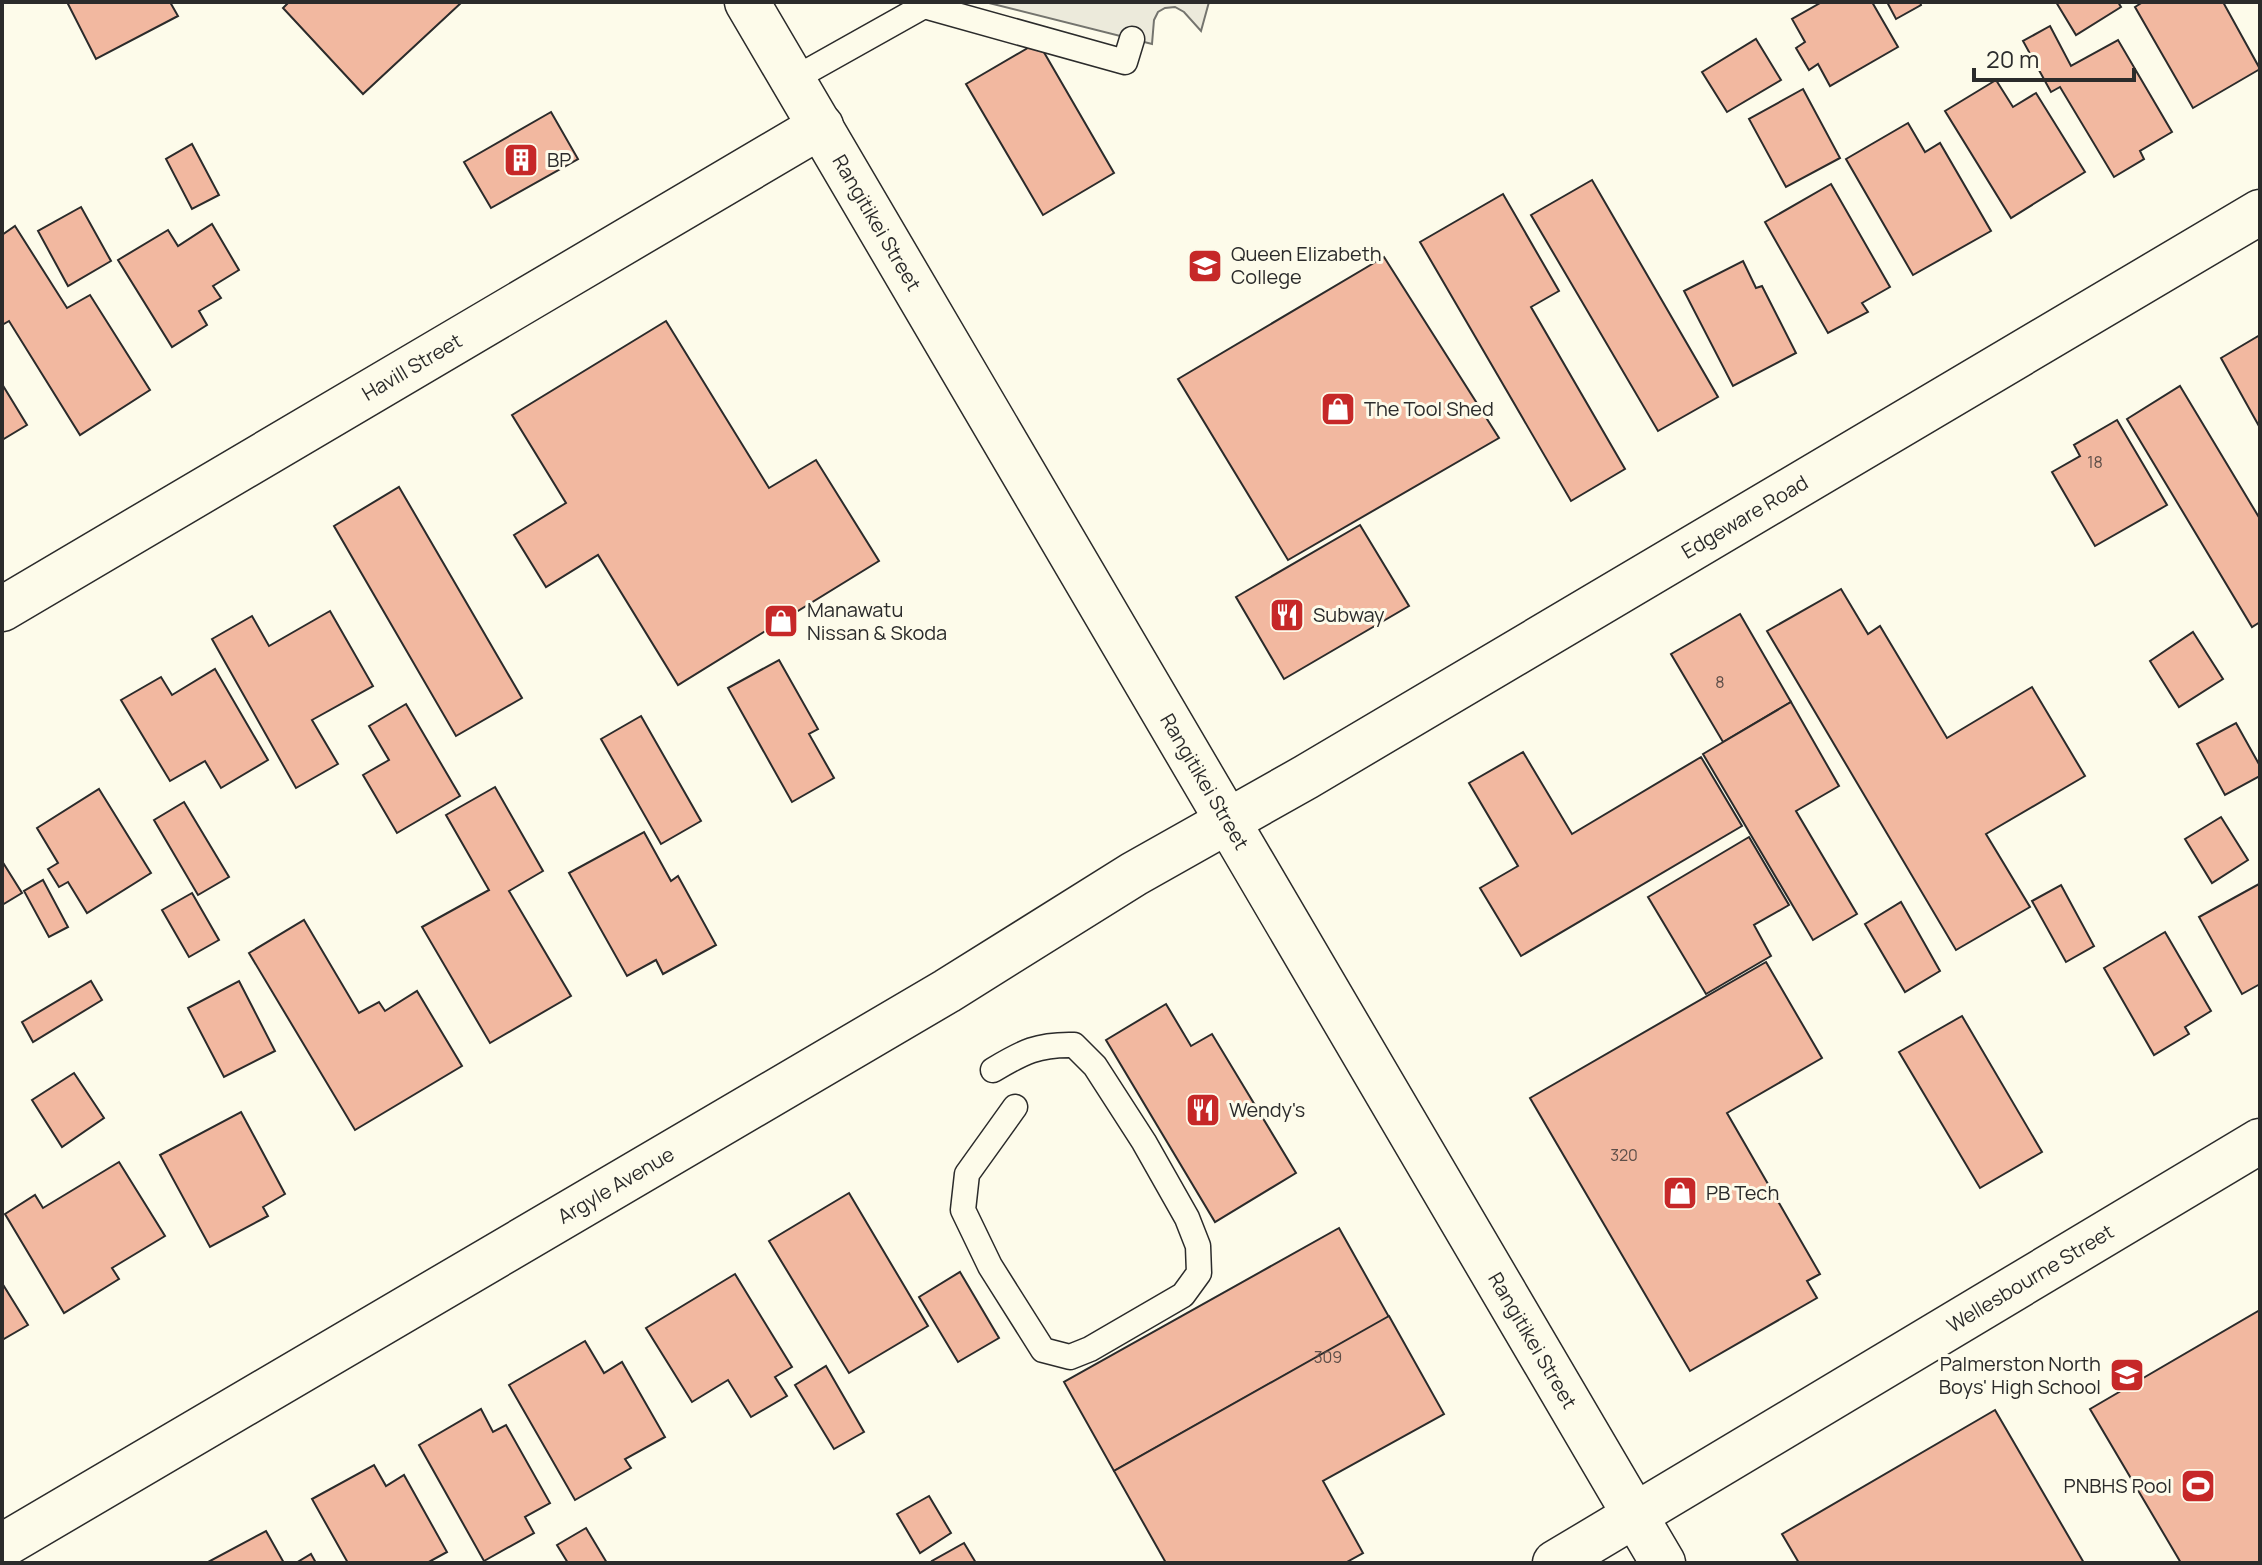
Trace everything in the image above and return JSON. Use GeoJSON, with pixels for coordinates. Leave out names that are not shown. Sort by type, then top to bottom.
{"type":"FeatureCollection","features":[{"type":"Feature","properties":{"kind":"main road","name":"Rangitikei Street"},"geometry":{"type":"LineString","coordinates":[[747,2],[1663,1563]]}},
{"type":"Feature","properties":{"kind":"main road","name":"Havill Street"},"geometry":{"type":"LineString","coordinates":[[2,609],[821,126]]}},
{"type":"Feature","properties":{"kind":"main road","name":"Edgeware Road"},"geometry":{"type":"LineString","coordinates":[[1227,820],[1306,777],[2260,212]]}},
{"type":"Feature","properties":{"kind":"main road","name":"Argyle Avenue"},"geometry":{"type":"LineString","coordinates":[[2,1546],[947,991],[1227,820]]}},
{"type":"Feature","properties":{"kind":"main road","name":"Wellesbourne Street"},"geometry":{"type":"LineString","coordinates":[[1555,1563],[2260,1141]]}},
{"type":"Feature","properties":{"kind":"lane"},"geometry":{"type":"LineString","coordinates":[[792,80],[925,4],[1005,18],[1125,62],[1132,39]]}},
{"type":"Feature","properties":{"kind":"lane"},"geometry":{"type":"LineString","coordinates":[[993,1070],[1024,1052],[1050,1044],[1074,1045],[1095,1066],[1144,1142],[1187,1218],[1198,1246],[1199,1273],[1183,1295],[1090,1349],[1070,1357],[1043,1350],[990,1266],[963,1210],[967,1174],[1015,1107]]}},
{"type":"Feature","properties":{"kind":"shaded area"},"geometry":{"type":"Polygon","coordinates":[[[985,2],[1209,2],[1201,31],[1184,12],[1175,7],[1158,12],[1154,20],[1152,44],[985,2]]]}},
{"type":"Feature","properties":{"kind":"building"},"geometry":{"type":"Polygon","coordinates":[[[67,2],[170,2],[178,16],[96,59],[67,2]]]}},
{"type":"Feature","properties":{"kind":"building"},"geometry":{"type":"Polygon","coordinates":[[[289,2],[462,2],[363,94],[283,8],[289,2]]]}},
{"type":"Feature","properties":{"kind":"building"},"geometry":{"type":"Polygon","coordinates":[[[1822,2],[1872,2],[1898,47],[1830,86],[1818,64],[1809,70],[1796,48],[1805,42],[1792,19],[1822,2]]]}},
{"type":"Feature","properties":{"kind":"building"},"geometry":{"type":"Polygon","coordinates":[[[1887,2],[1920,2],[1921,5],[1896,19],[1887,2]]]}},
{"type":"Feature","properties":{"kind":"building"},"geometry":{"type":"Polygon","coordinates":[[[2056,2],[2118,2],[2121,7],[2076,35],[2056,2]]]}},
{"type":"Feature","properties":{"kind":"building"},"geometry":{"type":"Polygon","coordinates":[[[2143,2],[2223,2],[2260,69],[2193,108],[2135,7],[2143,2]]]}},
{"type":"Feature","properties":{"kind":"building"},"geometry":{"type":"Polygon","coordinates":[[[2050,26],[2071,66],[2118,40],[2172,132],[2140,151],[2144,159],[2114,177],[2060,87],[2051,92],[2023,41],[2050,26]]]}},
{"type":"Feature","properties":{"kind":"building"},"geometry":{"type":"Polygon","coordinates":[[[1756,39],[1781,80],[1727,112],[1702,72],[1756,39]]]}},
{"type":"Feature","properties":{"kind":"building"},"geometry":{"type":"Polygon","coordinates":[[[1038,42],[1114,173],[1043,215],[966,84],[1038,42]]]}},
{"type":"Feature","properties":{"kind":"building"},"geometry":{"type":"Polygon","coordinates":[[[1996,80],[2013,107],[2036,93],[2085,172],[2011,218],[1945,111],[1996,80]]]}},
{"type":"Feature","properties":{"kind":"building"},"geometry":{"type":"Polygon","coordinates":[[[1803,89],[1840,158],[1786,187],[1749,119],[1803,89]]]}},
{"type":"Feature","properties":{"kind":"building","name":"BP"},"geometry":{"type":"Polygon","coordinates":[[[551,112],[578,159],[491,208],[464,162],[551,112]]]}},
{"type":"Feature","properties":{"kind":"building"},"geometry":{"type":"Polygon","coordinates":[[[1908,123],[1925,152],[1940,143],[1991,231],[1913,275],[1846,159],[1908,123]]]}},
{"type":"Feature","properties":{"kind":"building"},"geometry":{"type":"Polygon","coordinates":[[[192,144],[219,195],[192,209],[166,159],[192,144]]]}},
{"type":"Feature","properties":{"kind":"building"},"geometry":{"type":"Polygon","coordinates":[[[1592,180],[1718,397],[1658,431],[1531,215],[1592,180]]]}},
{"type":"Feature","properties":{"kind":"building"},"geometry":{"type":"Polygon","coordinates":[[[1831,184],[1890,287],[1862,303],[1868,312],[1828,333],[1765,222],[1831,184]]]}},
{"type":"Feature","properties":{"kind":"building"},"geometry":{"type":"Polygon","coordinates":[[[1503,194],[1559,291],[1531,307],[1625,469],[1571,501],[1420,242],[1503,194]]]}},
{"type":"Feature","properties":{"kind":"building"},"geometry":{"type":"Polygon","coordinates":[[[81,207],[111,261],[68,286],[38,231],[81,207]]]}},
{"type":"Feature","properties":{"kind":"building"},"geometry":{"type":"Polygon","coordinates":[[[212,224],[239,270],[213,286],[221,298],[199,311],[207,325],[172,347],[118,260],[168,230],[178,246],[212,224]]]}},
{"type":"Feature","properties":{"kind":"building"},"geometry":{"type":"Polygon","coordinates":[[[15,226],[67,308],[90,295],[150,390],[80,435],[9,321],[2,325],[2,235],[15,226]]]}},
{"type":"Feature","properties":{"kind":"building","name":"The Tool Shed"},"geometry":{"type":"Polygon","coordinates":[[[1384,257],[1499,438],[1288,560],[1178,379],[1384,257]]]}},
{"type":"Feature","properties":{"kind":"building"},"geometry":{"type":"Polygon","coordinates":[[[1743,261],[1756,288],[1762,286],[1796,353],[1733,386],[1684,291],[1743,261]]]}},
{"type":"Feature","properties":{"kind":"building"},"geometry":{"type":"Polygon","coordinates":[[[666,321],[769,488],[816,460],[879,561],[678,685],[598,555],[546,587],[514,535],[566,503],[512,415],[666,321]]]}},
{"type":"Feature","properties":{"kind":"building"},"geometry":{"type":"Polygon","coordinates":[[[2260,335],[2260,428],[2221,358],[2260,335]]]}},
{"type":"Feature","properties":{"kind":"building"},"geometry":{"type":"Polygon","coordinates":[[[2,384],[27,425],[2,440],[2,384]]]}},
{"type":"Feature","properties":{"kind":"building"},"geometry":{"type":"Polygon","coordinates":[[[2180,386],[2260,519],[2260,622],[2252,627],[2127,419],[2180,386]]]}},
{"type":"Feature","properties":{"kind":"building"},"geometry":{"type":"Polygon","coordinates":[[[2117,420],[2167,505],[2095,546],[2052,472],[2080,456],[2074,445],[2117,420]]]}},
{"type":"Feature","properties":{"kind":"building"},"geometry":{"type":"Polygon","coordinates":[[[399,487],[522,698],[456,736],[334,526],[399,487]]]}},
{"type":"Feature","properties":{"kind":"building"},"geometry":{"type":"Polygon","coordinates":[[[1360,525],[1409,606],[1284,679],[1236,597],[1360,525]]]}},
{"type":"Feature","properties":{"kind":"building"},"geometry":{"type":"Polygon","coordinates":[[[1841,589],[1868,634],[1880,626],[1947,738],[2032,687],[2085,776],[1986,834],[2030,907],[1956,950],[1767,631],[1841,589]]]}},
{"type":"Feature","properties":{"kind":"building"},"geometry":{"type":"Polygon","coordinates":[[[330,611],[373,686],[312,720],[338,764],[296,788],[212,639],[252,616],[269,646],[330,611]]]}},
{"type":"Feature","properties":{"kind":"building"},"geometry":{"type":"Polygon","coordinates":[[[1740,614],[1791,702],[1723,742],[1671,654],[1740,614]]]}},
{"type":"Feature","properties":{"kind":"building"},"geometry":{"type":"Polygon","coordinates":[[[2193,632],[2223,679],[2179,707],[2150,661],[2193,632]]]}},
{"type":"Feature","properties":{"kind":"building"},"geometry":{"type":"Polygon","coordinates":[[[779,660],[818,729],[809,734],[834,778],[792,802],[728,688],[779,660]]]}},
{"type":"Feature","properties":{"kind":"building"},"geometry":{"type":"Polygon","coordinates":[[[215,669],[268,760],[221,788],[205,761],[170,781],[121,700],[161,677],[172,695],[215,669]]]}},
{"type":"Feature","properties":{"kind":"building"},"geometry":{"type":"Polygon","coordinates":[[[1791,702],[1839,786],[1796,811],[1857,914],[1813,940],[1703,754],[1791,702]]]}},
{"type":"Feature","properties":{"kind":"building"},"geometry":{"type":"Polygon","coordinates":[[[406,704],[460,796],[397,833],[363,775],[389,760],[369,726],[406,704]]]}},
{"type":"Feature","properties":{"kind":"building"},"geometry":{"type":"Polygon","coordinates":[[[641,716],[701,821],[661,844],[601,739],[641,716]]]}},
{"type":"Feature","properties":{"kind":"building"},"geometry":{"type":"Polygon","coordinates":[[[2236,723],[2260,766],[2260,776],[2225,795],[2197,744],[2236,723]]]}},
{"type":"Feature","properties":{"kind":"building"},"geometry":{"type":"Polygon","coordinates":[[[1523,752],[1572,834],[1701,757],[1742,826],[1521,956],[1480,888],[1518,866],[1469,783],[1523,752]]]}},
{"type":"Feature","properties":{"kind":"building"},"geometry":{"type":"Polygon","coordinates":[[[495,787],[543,871],[509,891],[571,996],[490,1043],[422,927],[489,890],[446,815],[495,787]]]}},
{"type":"Feature","properties":{"kind":"building"},"geometry":{"type":"Polygon","coordinates":[[[99,789],[151,873],[87,913],[68,882],[59,887],[48,869],[58,863],[37,828],[99,789]]]}},
{"type":"Feature","properties":{"kind":"building"},"geometry":{"type":"Polygon","coordinates":[[[184,802],[229,877],[198,895],[154,820],[184,802]]]}},
{"type":"Feature","properties":{"kind":"building"},"geometry":{"type":"Polygon","coordinates":[[[2221,817],[2248,860],[2212,883],[2185,839],[2221,817]]]}},
{"type":"Feature","properties":{"kind":"building"},"geometry":{"type":"Polygon","coordinates":[[[644,832],[671,881],[678,876],[716,945],[663,974],[656,960],[627,976],[569,873],[644,832]]]}},
{"type":"Feature","properties":{"kind":"building"},"geometry":{"type":"Polygon","coordinates":[[[1749,837],[1789,905],[1754,925],[1771,956],[1706,994],[1648,897],[1749,837]]]}},
{"type":"Feature","properties":{"kind":"building"},"geometry":{"type":"Polygon","coordinates":[[[2,861],[22,893],[2,905],[2,861]]]}},
{"type":"Feature","properties":{"kind":"building"},"geometry":{"type":"Polygon","coordinates":[[[43,880],[68,927],[49,937],[24,891],[43,880]]]}},
{"type":"Feature","properties":{"kind":"building"},"geometry":{"type":"Polygon","coordinates":[[[2259,884],[2260,984],[2242,994],[2199,917],[2259,884]]]}},
{"type":"Feature","properties":{"kind":"building"},"geometry":{"type":"Polygon","coordinates":[[[2061,885],[2094,946],[2066,962],[2032,901],[2061,885]]]}},
{"type":"Feature","properties":{"kind":"building"},"geometry":{"type":"Polygon","coordinates":[[[192,893],[219,940],[189,957],[162,910],[192,893]]]}},
{"type":"Feature","properties":{"kind":"building"},"geometry":{"type":"Polygon","coordinates":[[[1901,902],[1940,971],[1905,992],[1865,924],[1901,902]]]}},
{"type":"Feature","properties":{"kind":"building"},"geometry":{"type":"Polygon","coordinates":[[[304,920],[359,1013],[379,1002],[385,1011],[417,991],[462,1066],[355,1130],[249,953],[304,920]]]}},
{"type":"Feature","properties":{"kind":"building"},"geometry":{"type":"Polygon","coordinates":[[[2165,932],[2211,1011],[2185,1027],[2189,1034],[2154,1055],[2104,968],[2165,932]]]}},
{"type":"Feature","properties":{"kind":"building","name":"PB Tech"},"geometry":{"type":"Polygon","coordinates":[[[1766,962],[1822,1058],[1727,1113],[1820,1274],[1807,1281],[1817,1298],[1690,1371],[1530,1098],[1766,962]]]}},
{"type":"Feature","properties":{"kind":"building"},"geometry":{"type":"Polygon","coordinates":[[[91,981],[102,1000],[33,1042],[22,1022],[91,981]]]}},
{"type":"Feature","properties":{"kind":"building"},"geometry":{"type":"Polygon","coordinates":[[[239,981],[275,1051],[224,1077],[188,1008],[239,981]]]}},
{"type":"Feature","properties":{"kind":"building","name":"Wendy's"},"geometry":{"type":"Polygon","coordinates":[[[1166,1004],[1191,1046],[1212,1034],[1296,1173],[1215,1222],[1106,1040],[1166,1004]]]}},
{"type":"Feature","properties":{"kind":"building"},"geometry":{"type":"Polygon","coordinates":[[[1962,1016],[2042,1152],[1980,1188],[1899,1052],[1962,1016]]]}},
{"type":"Feature","properties":{"kind":"building"},"geometry":{"type":"Polygon","coordinates":[[[74,1073],[104,1118],[62,1147],[32,1100],[74,1073]]]}},
{"type":"Feature","properties":{"kind":"building"},"geometry":{"type":"Polygon","coordinates":[[[241,1112],[285,1194],[263,1207],[268,1216],[210,1247],[160,1155],[241,1112]]]}},
{"type":"Feature","properties":{"kind":"building"},"geometry":{"type":"Polygon","coordinates":[[[119,1162],[165,1236],[112,1268],[119,1279],[64,1313],[5,1214],[35,1195],[43,1208],[119,1162]]]}},
{"type":"Feature","properties":{"kind":"building"},"geometry":{"type":"Polygon","coordinates":[[[849,1193],[928,1326],[849,1373],[769,1241],[849,1193]]]}},
{"type":"Feature","properties":{"kind":"building"},"geometry":{"type":"Polygon","coordinates":[[[1339,1228],[1389,1317],[1114,1471],[1064,1382],[1339,1228]]]}},
{"type":"Feature","properties":{"kind":"building"},"geometry":{"type":"Polygon","coordinates":[[[960,1272],[999,1338],[958,1362],[919,1297],[960,1272]]]}},
{"type":"Feature","properties":{"kind":"building"},"geometry":{"type":"Polygon","coordinates":[[[735,1274],[792,1367],[775,1377],[787,1396],[751,1417],[728,1380],[692,1402],[646,1328],[735,1274]]]}},
{"type":"Feature","properties":{"kind":"building"},"geometry":{"type":"Polygon","coordinates":[[[2,1283],[28,1325],[2,1340],[2,1283]]]}},
{"type":"Feature","properties":{"kind":"building","name":"PNBHS Pool"},"geometry":{"type":"Polygon","coordinates":[[[2260,1310],[2260,1563],[2181,1563],[2090,1409],[2260,1310]]]}},
{"type":"Feature","properties":{"kind":"building"},"geometry":{"type":"Polygon","coordinates":[[[1389,1316],[1444,1414],[1323,1481],[1363,1553],[1345,1563],[1166,1563],[1114,1471],[1389,1316]]]}},
{"type":"Feature","properties":{"kind":"building"},"geometry":{"type":"Polygon","coordinates":[[[585,1341],[604,1373],[622,1362],[665,1437],[625,1459],[631,1468],[575,1500],[509,1385],[585,1341]]]}},
{"type":"Feature","properties":{"kind":"building"},"geometry":{"type":"Polygon","coordinates":[[[826,1366],[864,1432],[834,1449],[795,1385],[826,1366]]]}},
{"type":"Feature","properties":{"kind":"building"},"geometry":{"type":"Polygon","coordinates":[[[481,1409],[493,1432],[506,1425],[550,1503],[525,1517],[534,1533],[484,1561],[419,1445],[481,1409]]]}},
{"type":"Feature","properties":{"kind":"building"},"geometry":{"type":"Polygon","coordinates":[[[1995,1410],[2084,1563],[1799,1563],[1782,1534],[1995,1410]]]}},
{"type":"Feature","properties":{"kind":"building"},"geometry":{"type":"Polygon","coordinates":[[[374,1465],[386,1486],[404,1475],[447,1552],[427,1563],[348,1563],[312,1499],[374,1465]]]}},
{"type":"Feature","properties":{"kind":"building"},"geometry":{"type":"Polygon","coordinates":[[[929,1496],[951,1533],[920,1553],[897,1514],[929,1496]]]}},
{"type":"Feature","properties":{"kind":"building"},"geometry":{"type":"Polygon","coordinates":[[[586,1528],[607,1563],[568,1563],[557,1545],[586,1528]]]}},
{"type":"Feature","properties":{"kind":"building"},"geometry":{"type":"Polygon","coordinates":[[[266,1531],[284,1563],[208,1562],[266,1531]]]}},
{"type":"Feature","properties":{"kind":"building"},"geometry":{"type":"Polygon","coordinates":[[[964,1543],[976,1563],[933,1563],[932,1561],[964,1543]]]}},
{"type":"Feature","properties":{"kind":"building"},"geometry":{"type":"Polygon","coordinates":[[[311,1554],[316,1563],[296,1563],[311,1554]]]}},
{"type":"Feature","properties":{"kind":"place","name":"BP"},"geometry":{"type":"Point","coordinates":[521,160]}},
{"type":"Feature","properties":{"kind":"place","name":"Queen Elizabeth College"},"geometry":{"type":"Point","coordinates":[1205,266]}},
{"type":"Feature","properties":{"kind":"place","name":"The Tool Shed"},"geometry":{"type":"Point","coordinates":[1338,409]}},
{"type":"Feature","properties":{"kind":"place","name":"Subway"},"geometry":{"type":"Point","coordinates":[1287,615]}},
{"type":"Feature","properties":{"kind":"place","name":"Manawatu Nissan & Skoda"},"geometry":{"type":"Point","coordinates":[781,621]}},
{"type":"Feature","properties":{"kind":"place","name":"Wendy's"},"geometry":{"type":"Point","coordinates":[1203,1110]}},
{"type":"Feature","properties":{"kind":"place","name":"PB Tech"},"geometry":{"type":"Point","coordinates":[1680,1193]}},
{"type":"Feature","properties":{"kind":"place","name":"Palmerston North Boys' High School"},"geometry":{"type":"Point","coordinates":[2127,1375]}},
{"type":"Feature","properties":{"kind":"place","name":"PNBHS Pool"},"geometry":{"type":"Point","coordinates":[2198,1486]}}]}
